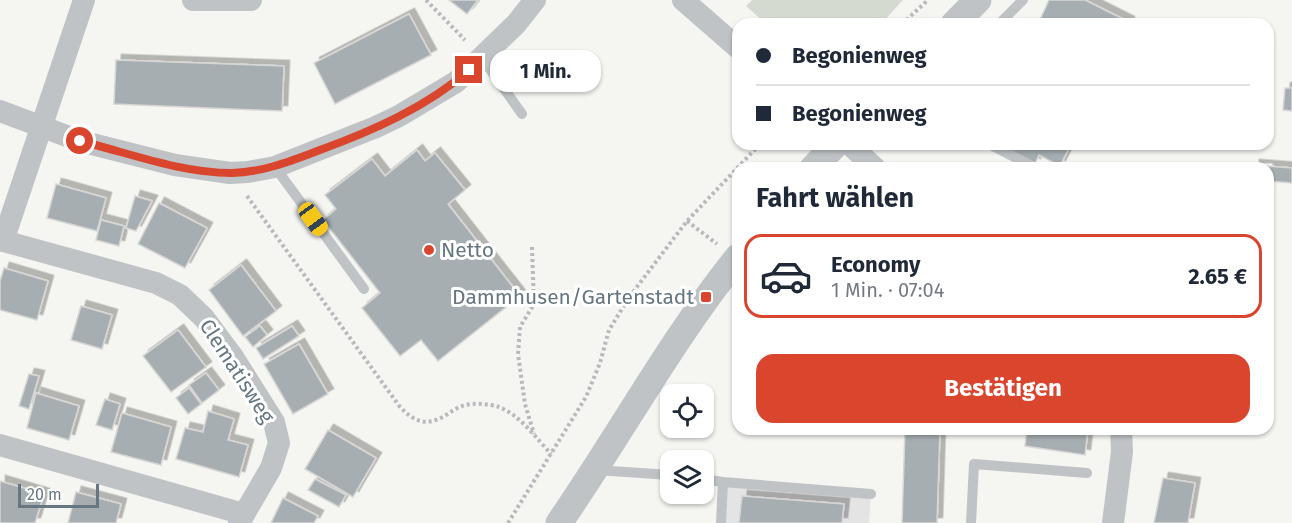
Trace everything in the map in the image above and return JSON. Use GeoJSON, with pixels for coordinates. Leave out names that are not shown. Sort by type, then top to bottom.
{"type":"FeatureCollection","features":[{"type":"Feature","properties":{"kind":"street","name":"Clematisweg"},"geometry":{"type":"LineString","coordinates":[[84,0],[1,241],[156,283],[180,295],[204,318],[233,357],[274,422],[279,442],[271,468],[242,518]]}},
{"type":"Feature","properties":{"kind":"street"},"geometry":{"type":"LineString","coordinates":[[193,0],[251,0]]}},
{"type":"Feature","properties":{"kind":"street"},"geometry":{"type":"LineString","coordinates":[[0,111],[80,141],[175,165],[230,173],[275,167],[335,145],[399,116],[456,82],[516,24],[535,0]]}},
{"type":"Feature","properties":{"kind":"street"},"geometry":{"type":"LineString","coordinates":[[683,0],[732,43]]}},
{"type":"Feature","properties":{"kind":"street"},"geometry":{"type":"LineString","coordinates":[[960,18],[978,0]]}},
{"type":"Feature","properties":{"kind":"street"},"geometry":{"type":"LineString","coordinates":[[819,162],[830,150]]}},
{"type":"Feature","properties":{"kind":"street"},"geometry":{"type":"LineString","coordinates":[[856,150],[868,162]]}},
{"type":"Feature","properties":{"kind":"street"},"geometry":{"type":"LineString","coordinates":[[559,523],[706,297],[732,263]]}},
{"type":"Feature","properties":{"kind":"street"},"geometry":{"type":"LineString","coordinates":[[1113,523],[1122,452],[1121,435]]}},
{"type":"Feature","properties":{"kind":"street"},"geometry":{"type":"LineString","coordinates":[[0,445],[242,518]]}},
{"type":"Feature","properties":{"kind":"lane"},"geometry":{"type":"LineString","coordinates":[[1005,18],[1023,0]]}},
{"type":"Feature","properties":{"kind":"lane"},"geometry":{"type":"LineString","coordinates":[[482,58],[522,114]]}},
{"type":"Feature","properties":{"kind":"lane"},"geometry":{"type":"LineString","coordinates":[[1001,150],[1024,162]]}},
{"type":"Feature","properties":{"kind":"lane"},"geometry":{"type":"LineString","coordinates":[[275,167],[364,289]]}},
{"type":"Feature","properties":{"kind":"lane"},"geometry":{"type":"LineString","coordinates":[[971,523],[974,464],[1087,473]]}},
{"type":"Feature","properties":{"kind":"lane"},"geometry":{"type":"LineString","coordinates":[[595,470],[660,474]]}},
{"type":"Feature","properties":{"kind":"lane"},"geometry":{"type":"LineString","coordinates":[[714,480],[871,494]]}},
{"type":"Feature","properties":{"kind":"lane"},"geometry":{"type":"LineString","coordinates":[[721,523],[723,482]]}},
{"type":"Feature","properties":{"kind":"path"},"geometry":{"type":"LineString","coordinates":[[426,0],[482,58]]}},
{"type":"Feature","properties":{"kind":"path"},"geometry":{"type":"LineString","coordinates":[[908,18],[928,0]]}},
{"type":"Feature","properties":{"kind":"path"},"geometry":{"type":"LineString","coordinates":[[742,162],[754,150]]}},
{"type":"Feature","properties":{"kind":"path"},"geometry":{"type":"LineString","coordinates":[[508,523],[586,397],[600,363],[609,330],[617,316],[687,221],[732,171]]}},
{"type":"Feature","properties":{"kind":"path"},"geometry":{"type":"LineString","coordinates":[[230,173],[400,407],[410,417],[422,422],[430,421],[446,416],[463,405],[488,405],[501,408],[552,454]]}},
{"type":"Feature","properties":{"kind":"path"},"geometry":{"type":"LineString","coordinates":[[687,221],[732,253]]}},
{"type":"Feature","properties":{"kind":"path"},"geometry":{"type":"LineString","coordinates":[[532,247],[534,304],[520,327],[518,354],[525,404],[535,437]]}},
{"type":"Feature","properties":{"kind":"shaded area"},"geometry":{"type":"Polygon","coordinates":[[[752,0],[903,0],[886,18],[759,18],[746,6],[752,0]]]}},
{"type":"Feature","properties":{"kind":"shaded area"},"geometry":{"type":"Polygon","coordinates":[[[723,482],[871,494],[869,523],[721,523],[723,482]]]}},
{"type":"Feature","properties":{"kind":"building"},"geometry":{"type":"Polygon","coordinates":[[[449,0],[478,0],[467,14],[449,0]]]}},
{"type":"Feature","properties":{"kind":"building"},"geometry":{"type":"Polygon","coordinates":[[[1049,0],[1085,0],[1121,18],[1041,18],[1049,0]]]}},
{"type":"Feature","properties":{"kind":"building"},"geometry":{"type":"Polygon","coordinates":[[[409,14],[431,55],[335,104],[314,63],[409,14]]]}},
{"type":"Feature","properties":{"kind":"building"},"geometry":{"type":"Polygon","coordinates":[[[116,60],[284,66],[282,111],[114,104],[116,60]]]}},
{"type":"Feature","properties":{"kind":"building"},"geometry":{"type":"Polygon","coordinates":[[[1285,88],[1292,88],[1292,111],[1283,110],[1285,88]]]}},
{"type":"Feature","properties":{"kind":"building"},"geometry":{"type":"Polygon","coordinates":[[[417,150],[425,161],[435,153],[465,190],[448,204],[520,296],[438,361],[421,340],[400,356],[362,308],[380,293],[323,220],[336,209],[325,195],[372,159],[385,176],[417,150]]]}},
{"type":"Feature","properties":{"kind":"building"},"geometry":{"type":"Polygon","coordinates":[[[1010,150],[1068,150],[1062,162],[1052,162],[1039,155],[1036,162],[1031,162],[1010,150]]]}},
{"type":"Feature","properties":{"kind":"building"},"geometry":{"type":"Polygon","coordinates":[[[1274,167],[1292,168],[1292,183],[1274,182],[1274,167]]]}},
{"type":"Feature","properties":{"kind":"building"},"geometry":{"type":"Polygon","coordinates":[[[56,184],[106,198],[97,231],[47,218],[56,184]]]}},
{"type":"Feature","properties":{"kind":"building"},"geometry":{"type":"Polygon","coordinates":[[[135,196],[152,201],[136,231],[126,228],[135,196]]]}},
{"type":"Feature","properties":{"kind":"building"},"geometry":{"type":"Polygon","coordinates":[[[159,203],[207,228],[185,268],[138,244],[159,203]]]}},
{"type":"Feature","properties":{"kind":"building"},"geometry":{"type":"Polygon","coordinates":[[[101,220],[124,226],[119,246],[96,240],[101,220]]]}},
{"type":"Feature","properties":{"kind":"building"},"geometry":{"type":"Polygon","coordinates":[[[241,265],[276,311],[243,336],[209,290],[241,265]]]}},
{"type":"Feature","properties":{"kind":"building"},"geometry":{"type":"Polygon","coordinates":[[[4,268],[48,281],[37,320],[0,310],[0,281],[4,268]]]}},
{"type":"Feature","properties":{"kind":"building"},"geometry":{"type":"Polygon","coordinates":[[[81,306],[112,315],[102,349],[71,340],[81,306]]]}},
{"type":"Feature","properties":{"kind":"building"},"geometry":{"type":"Polygon","coordinates":[[[260,326],[267,335],[253,347],[245,337],[260,326]]]}},
{"type":"Feature","properties":{"kind":"building"},"geometry":{"type":"Polygon","coordinates":[[[292,326],[299,336],[263,359],[256,348],[292,326]]]}},
{"type":"Feature","properties":{"kind":"building"},"geometry":{"type":"Polygon","coordinates":[[[178,330],[206,367],[171,392],[143,356],[178,330]]]}},
{"type":"Feature","properties":{"kind":"building"},"geometry":{"type":"Polygon","coordinates":[[[299,344],[328,394],[293,414],[264,364],[299,344]]]}},
{"type":"Feature","properties":{"kind":"building"},"geometry":{"type":"Polygon","coordinates":[[[206,373],[219,390],[202,403],[189,385],[206,373]]]}},
{"type":"Feature","properties":{"kind":"building"},"geometry":{"type":"Polygon","coordinates":[[[29,374],[39,376],[29,409],[19,406],[29,374]]]}},
{"type":"Feature","properties":{"kind":"building"},"geometry":{"type":"Polygon","coordinates":[[[189,388],[201,404],[188,414],[176,398],[189,388]]]}},
{"type":"Feature","properties":{"kind":"building"},"geometry":{"type":"Polygon","coordinates":[[[36,393],[79,406],[69,440],[27,428],[36,393]]]}},
{"type":"Feature","properties":{"kind":"building"},"geometry":{"type":"Polygon","coordinates":[[[105,399],[120,404],[112,430],[96,425],[105,399]]]}},
{"type":"Feature","properties":{"kind":"building"},"geometry":{"type":"Polygon","coordinates":[[[208,411],[234,419],[228,440],[248,445],[239,477],[176,459],[185,428],[203,432],[208,411]]]}},
{"type":"Feature","properties":{"kind":"building"},"geometry":{"type":"Polygon","coordinates":[[[122,413],[171,427],[161,465],[111,452],[122,413]]]}},
{"type":"Feature","properties":{"kind":"building"},"geometry":{"type":"Polygon","coordinates":[[[328,430],[376,458],[353,497],[305,469],[328,430]]]}},
{"type":"Feature","properties":{"kind":"building"},"geometry":{"type":"Polygon","coordinates":[[[905,435],[940,435],[937,523],[902,523],[905,435]]]}},
{"type":"Feature","properties":{"kind":"building"},"geometry":{"type":"Polygon","coordinates":[[[1026,435],[1087,435],[1085,455],[1025,446],[1026,435]]]}},
{"type":"Feature","properties":{"kind":"building"},"geometry":{"type":"Polygon","coordinates":[[[1163,478],[1195,483],[1188,523],[1154,523],[1163,478]]]}},
{"type":"Feature","properties":{"kind":"building"},"geometry":{"type":"Polygon","coordinates":[[[315,479],[346,495],[339,507],[308,490],[315,479]]]}},
{"type":"Feature","properties":{"kind":"building"},"geometry":{"type":"Polygon","coordinates":[[[0,481],[44,494],[35,523],[0,523],[0,481]]]}},
{"type":"Feature","properties":{"kind":"building"},"geometry":{"type":"Polygon","coordinates":[[[76,492],[121,504],[116,523],[68,523],[76,492]]]}},
{"type":"Feature","properties":{"kind":"building"},"geometry":{"type":"Polygon","coordinates":[[[742,496],[844,504],[842,523],[739,523],[742,496]]]}},
{"type":"Feature","properties":{"kind":"building"},"geometry":{"type":"Polygon","coordinates":[[[283,498],[318,516],[314,523],[271,523],[283,498]]]}},
{"type":"Feature","properties":{"kind":"place","name":"Netto"},"geometry":{"type":"Point","coordinates":[429,250]}},
{"type":"Feature","properties":{"kind":"place","name":"Dammhusen/Gartenstadt"},"geometry":{"type":"Point","coordinates":[706,297]}},
{"type":"Feature","properties":{"kind":"route"},"geometry":{"type":"LineString","coordinates":[[80,141],[175,165],[208,171],[248,172],[275,167],[376,128],[456,82],[469,70]]}}]}
